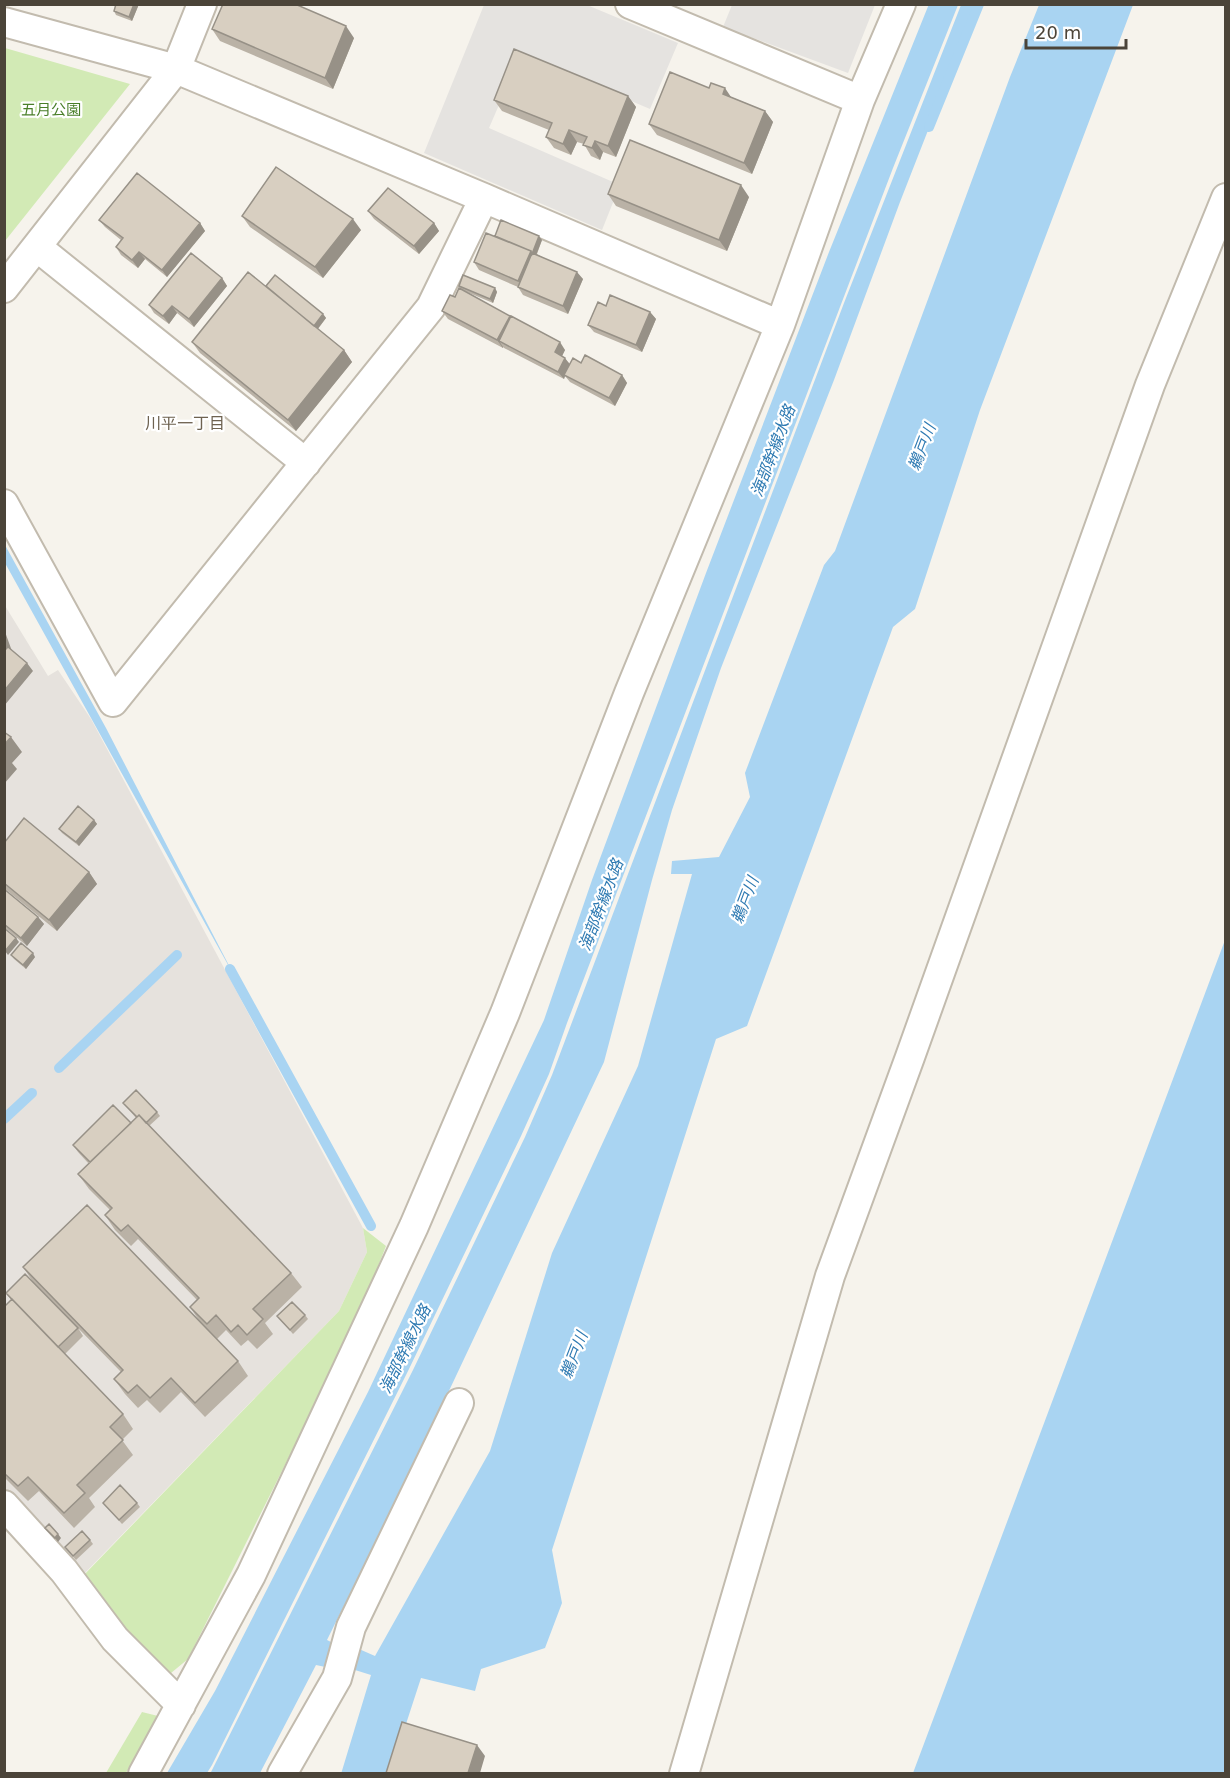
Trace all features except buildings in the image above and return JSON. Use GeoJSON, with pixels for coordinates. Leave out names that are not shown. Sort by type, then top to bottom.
{"type":"FeatureCollection","features":[{"type":"Feature","properties":{"kind":"street"},"geometry":{"type":"LineString","coordinates":[[4,288],[176,69],[202,4]]}},
{"type":"Feature","properties":{"kind":"street"},"geometry":{"type":"LineString","coordinates":[[630,4],[860,100]]}},
{"type":"Feature","properties":{"kind":"street"},"geometry":{"type":"LineString","coordinates":[[142,1773],[251,1575],[418,1215],[505,1013],[629,693],[780,326],[860,100],[901,4]]}},
{"type":"Feature","properties":{"kind":"street"},"geometry":{"type":"LineString","coordinates":[[4,22],[176,69],[484,198],[780,326]]}},
{"type":"Feature","properties":{"kind":"street"},"geometry":{"type":"LineString","coordinates":[[4,504],[113,702],[431,307],[484,198]]}},
{"type":"Feature","properties":{"kind":"street"},"geometry":{"type":"LineString","coordinates":[[684,1773],[830,1276],[1150,385],[1226,198]]}},
{"type":"Feature","properties":{"kind":"street"},"geometry":{"type":"LineString","coordinates":[[37,247],[306,463]]}},
{"type":"Feature","properties":{"kind":"street"},"geometry":{"type":"LineString","coordinates":[[282,1773],[337,1678],[351,1627],[459,1403]]}},
{"type":"Feature","properties":{"kind":"street"},"geometry":{"type":"LineString","coordinates":[[4,1505],[64,1571],[115,1639],[181,1705]]}},
{"type":"Feature","properties":{"kind":"shaded area"},"geometry":{"type":"Polygon","coordinates":[[[732,4],[875,5],[848,73],[723,27],[732,4]]]}},
{"type":"Feature","properties":{"kind":"shaded area"},"geometry":{"type":"Polygon","coordinates":[[[484,5],[587,5],[678,43],[650,109],[521,54],[489,128],[620,185],[602,230],[424,153],[484,5]]]}},
{"type":"Feature","properties":{"kind":"shaded area"},"geometry":{"type":"Polygon","coordinates":[[[4,604],[48,676],[58,670],[91,719],[363,1228],[367,1252],[339,1311],[82,1576],[5,1491],[4,604]]]}},
{"type":"Feature","properties":{"kind":"green space","name":"五月公園"},"geometry":{"type":"Polygon","coordinates":[[[4,48],[130,84],[5,241],[4,48]]]}},
{"type":"Feature","properties":{"kind":"green space"},"geometry":{"type":"Polygon","coordinates":[[[363,1228],[386,1246],[356,1323],[188,1659],[171,1673],[121,1632],[82,1577],[339,1311],[367,1252],[363,1228]]]}},
{"type":"Feature","properties":{"kind":"green space"},"geometry":{"type":"Polygon","coordinates":[[[142,1712],[158,1716],[126,1773],[106,1773],[142,1712]]]}},
{"type":"Feature","properties":{"kind":"water","name":"海部幹線水路"},"geometry":{"type":"Polygon","coordinates":[[[929,4],[958,5],[893,168],[549,1074],[409,1369],[212,1765],[207,1773],[167,1773],[215,1691],[368,1392],[544,1020],[592,880],[706,573],[829,252],[929,4]]]}},
{"type":"Feature","properties":{"kind":"water"},"geometry":{"type":"Polygon","coordinates":[[[961,5],[977,5],[721,668],[672,810],[604,1062],[423,1446],[327,1640],[337,1645],[330,1668],[316,1665],[260,1773],[210,1774],[413,1370],[525,1137],[552,1075],[844,303],[961,5]]]}},
{"type":"Feature","properties":{"kind":"water","name":"鵜戸川"},"geometry":{"type":"Polygon","coordinates":[[[1039,5],[1133,5],[980,410],[915,609],[893,627],[747,1026],[716,1039],[552,1550],[562,1603],[545,1648],[481,1669],[475,1691],[421,1678],[390,1773],[341,1774],[371,1675],[355,1670],[359,1649],[375,1656],[490,1451],[552,1253],[638,1066],[692,874],[671,874],[672,861],[719,857],[750,797],[745,773],[824,565],[835,551],[1010,77],[1039,5]]]}},
{"type":"Feature","properties":{"kind":"water"},"geometry":{"type":"Polygon","coordinates":[[[5,545],[106,728],[237,981],[5,563],[5,545]]]}},
{"type":"Feature","properties":{"kind":"water"},"geometry":{"type":"Polygon","coordinates":[[[1225,940],[1225,1773],[913,1773],[1225,940]]]}},
{"type":"Feature","properties":{"kind":"waterway"},"geometry":{"type":"LineString","coordinates":[[929,127],[979,4]]}},
{"type":"Feature","properties":{"kind":"waterway"},"geometry":{"type":"LineString","coordinates":[[59,1068],[177,955]]}},
{"type":"Feature","properties":{"kind":"waterway"},"geometry":{"type":"LineString","coordinates":[[230,969],[371,1226]]}},
{"type":"Feature","properties":{"kind":"waterway"},"geometry":{"type":"LineString","coordinates":[[4,1119],[32,1093]]}},
{"type":"Feature","properties":{"kind":"district","name":"川平一丁目"},"geometry":{"type":"Point","coordinates":[185,423]}}]}
